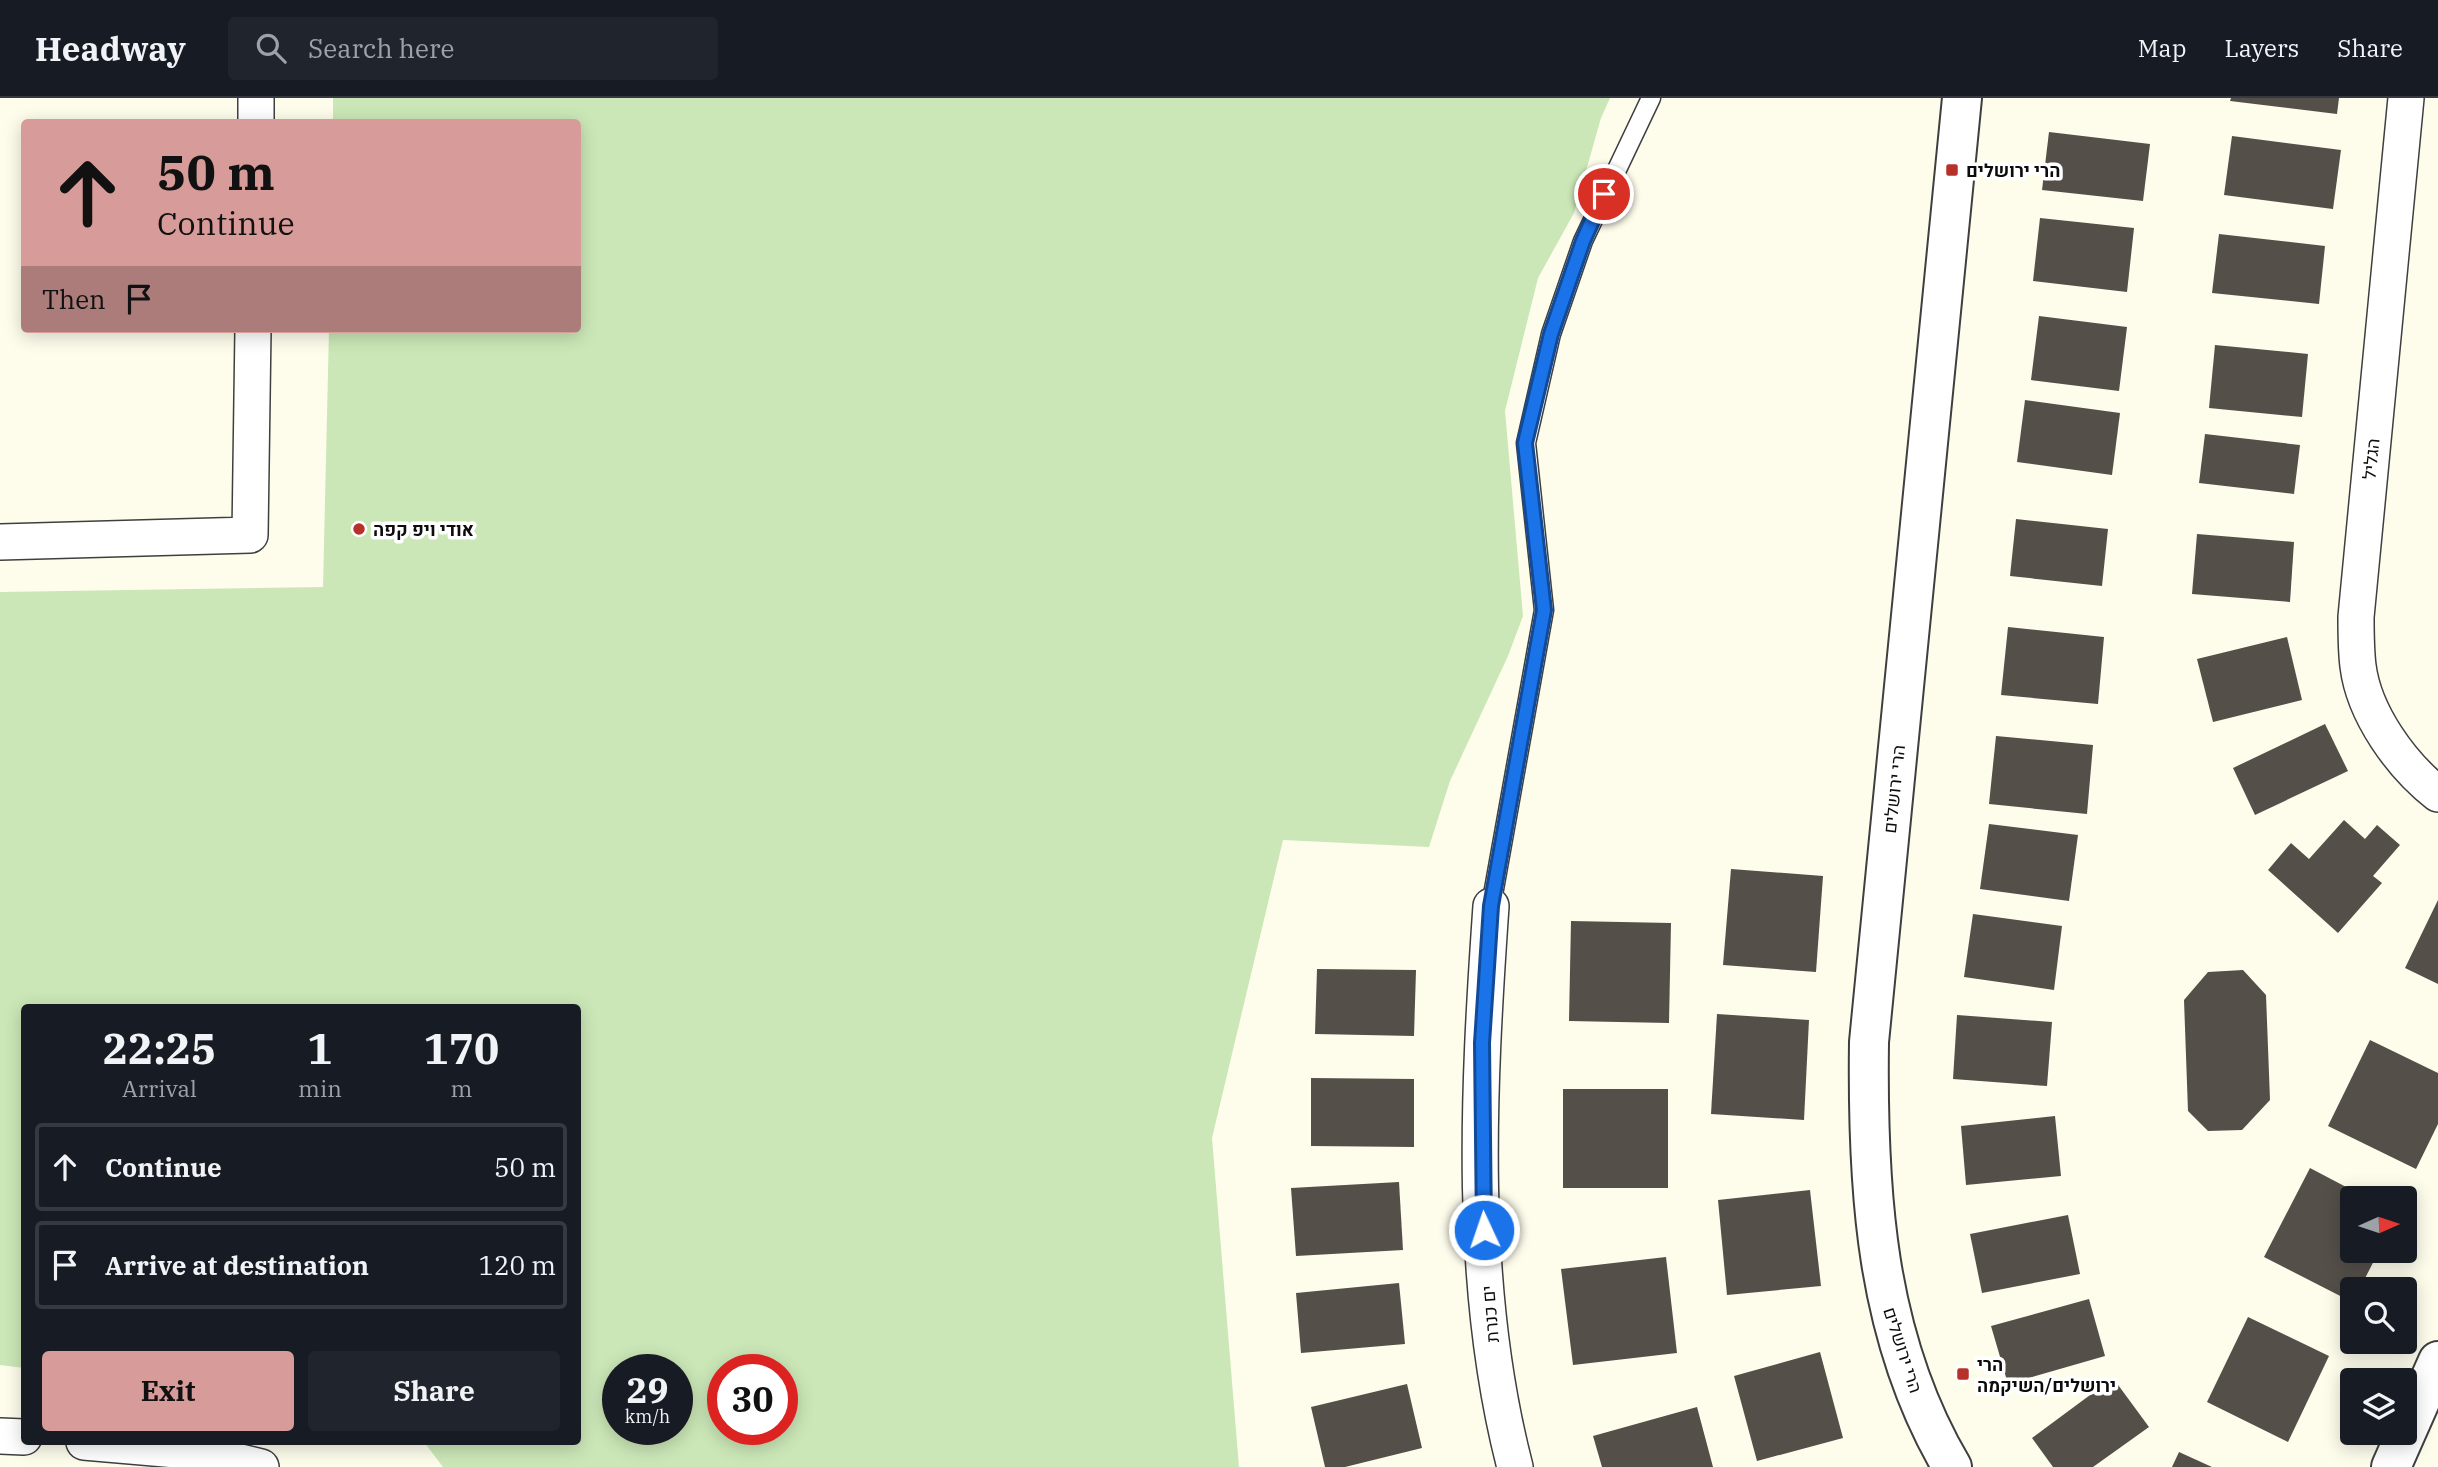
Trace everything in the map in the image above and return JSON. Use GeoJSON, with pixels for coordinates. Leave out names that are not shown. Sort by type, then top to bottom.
{"type":"FeatureCollection","features":[{"type":"Feature","properties":{"kind":"street"},"geometry":{"type":"LineString","coordinates":[[256,98],[256,119]]}},
{"type":"Feature","properties":{"kind":"street","name":"הרי ירושלים"},"geometry":{"type":"LineString","coordinates":[[1952,1467],[1933,1436],[1901,1354],[1884,1285],[1872,1211],[1868,1135],[1869,1042],[1962,98]]}},
{"type":"Feature","properties":{"kind":"street","name":"הגליל"},"geometry":{"type":"LineString","coordinates":[[2406,98],[2356,617],[2358,669],[2374,716],[2400,754],[2438,794]]}},
{"type":"Feature","properties":{"kind":"street"},"geometry":{"type":"LineString","coordinates":[[0,542],[250,535],[253,333]]}},
{"type":"Feature","properties":{"kind":"street","name":"ים כנרת"},"geometry":{"type":"LineString","coordinates":[[1491,906],[1482,1043],[1481,1179],[1490,1319],[1501,1413],[1515,1467]]}},
{"type":"Feature","properties":{"kind":"street"},"geometry":{"type":"LineString","coordinates":[[2391,1467],[2438,1361]]}},
{"type":"Feature","properties":{"kind":"street"},"geometry":{"type":"LineString","coordinates":[[0,1436],[21,1437]]}},
{"type":"Feature","properties":{"kind":"street"},"geometry":{"type":"LineString","coordinates":[[118,1445],[199,1452],[261,1467]]}},
{"type":"Feature","properties":{"kind":"lane"},"geometry":{"type":"LineString","coordinates":[[1491,906],[1544,610],[1525,443],[1551,334],[1583,241],[1651,98]]}},
{"type":"Feature","properties":{"kind":"green space"},"geometry":{"type":"Polygon","coordinates":[[[333,98],[1610,98],[1601,118],[1574,213],[1538,278],[1505,411],[1523,616],[1508,656],[1450,781],[1429,847],[1283,840],[1212,1138],[1239,1467],[443,1467],[426,1445],[581,1445],[581,1004],[21,1004],[21,1368],[0,1365],[0,592],[323,587],[329,333],[581,333],[581,119],[333,119],[333,98]]]}},
{"type":"Feature","properties":{"kind":"building"},"geometry":{"type":"Polygon","coordinates":[[[2231,98],[2339,98],[2337,114],[2230,101],[2231,98]]]}},
{"type":"Feature","properties":{"kind":"building"},"geometry":{"type":"Polygon","coordinates":[[[2049,132],[2150,144],[2143,201],[2042,190],[2049,132]]]}},
{"type":"Feature","properties":{"kind":"building"},"geometry":{"type":"Polygon","coordinates":[[[2232,136],[2341,150],[2333,209],[2224,195],[2232,136]]]}},
{"type":"Feature","properties":{"kind":"building"},"geometry":{"type":"Polygon","coordinates":[[[2040,218],[2134,228],[2127,292],[2033,281],[2040,218]]]}},
{"type":"Feature","properties":{"kind":"building"},"geometry":{"type":"Polygon","coordinates":[[[2219,234],[2325,246],[2319,304],[2212,293],[2219,234]]]}},
{"type":"Feature","properties":{"kind":"building"},"geometry":{"type":"Polygon","coordinates":[[[2039,316],[2127,327],[2119,391],[2031,380],[2039,316]]]}},
{"type":"Feature","properties":{"kind":"building"},"geometry":{"type":"Polygon","coordinates":[[[2215,345],[2308,354],[2302,417],[2209,408],[2215,345]]]}},
{"type":"Feature","properties":{"kind":"building"},"geometry":{"type":"Polygon","coordinates":[[[2025,400],[2120,413],[2112,475],[2017,462],[2025,400]]]}},
{"type":"Feature","properties":{"kind":"building"},"geometry":{"type":"Polygon","coordinates":[[[2205,434],[2300,445],[2294,494],[2199,483],[2205,434]]]}},
{"type":"Feature","properties":{"kind":"building"},"geometry":{"type":"Polygon","coordinates":[[[2016,519],[2108,529],[2102,586],[2010,576],[2016,519]]]}},
{"type":"Feature","properties":{"kind":"building"},"geometry":{"type":"Polygon","coordinates":[[[2197,534],[2294,542],[2290,602],[2192,594],[2197,534]]]}},
{"type":"Feature","properties":{"kind":"building"},"geometry":{"type":"Polygon","coordinates":[[[2008,627],[2104,637],[2098,704],[2001,695],[2008,627]]]}},
{"type":"Feature","properties":{"kind":"building"},"geometry":{"type":"Polygon","coordinates":[[[2287,637],[2302,700],[2213,722],[2197,659],[2287,637]]]}},
{"type":"Feature","properties":{"kind":"building"},"geometry":{"type":"Polygon","coordinates":[[[2325,724],[2348,771],[2255,815],[2233,768],[2325,724]]]}},
{"type":"Feature","properties":{"kind":"building"},"geometry":{"type":"Polygon","coordinates":[[[1996,736],[2093,745],[2087,814],[1989,804],[1996,736]]]}},
{"type":"Feature","properties":{"kind":"building"},"geometry":{"type":"Polygon","coordinates":[[[2344,820],[2365,839],[2377,825],[2400,845],[2373,876],[2382,883],[2338,933],[2268,870],[2291,843],[2309,859],[2344,820]]]}},
{"type":"Feature","properties":{"kind":"building"},"geometry":{"type":"Polygon","coordinates":[[[1989,824],[2078,835],[2069,901],[1980,889],[1989,824]]]}},
{"type":"Feature","properties":{"kind":"building"},"geometry":{"type":"Polygon","coordinates":[[[1731,869],[1823,876],[1816,972],[1723,965],[1731,869]]]}},
{"type":"Feature","properties":{"kind":"building"},"geometry":{"type":"Polygon","coordinates":[[[2438,900],[2438,984],[2405,968],[2438,900]]]}},
{"type":"Feature","properties":{"kind":"building"},"geometry":{"type":"Polygon","coordinates":[[[1973,914],[2062,926],[2054,990],[1964,977],[1973,914]]]}},
{"type":"Feature","properties":{"kind":"building"},"geometry":{"type":"Polygon","coordinates":[[[1571,921],[1671,923],[1669,1023],[1569,1021],[1571,921]]]}},
{"type":"Feature","properties":{"kind":"building"},"geometry":{"type":"Polygon","coordinates":[[[1317,969],[1416,970],[1414,1036],[1315,1034],[1317,969]]]}},
{"type":"Feature","properties":{"kind":"building"},"geometry":{"type":"Polygon","coordinates":[[[2243,970],[2266,995],[2270,1100],[2242,1130],[2208,1131],[2188,1111],[2184,1000],[2208,972],[2243,970]]]}},
{"type":"Feature","properties":{"kind":"building"},"geometry":{"type":"Polygon","coordinates":[[[1717,1014],[1809,1020],[1804,1120],[1711,1114],[1717,1014]]]}},
{"type":"Feature","properties":{"kind":"building"},"geometry":{"type":"Polygon","coordinates":[[[1957,1015],[2052,1022],[2047,1086],[1953,1079],[1957,1015]]]}},
{"type":"Feature","properties":{"kind":"building"},"geometry":{"type":"Polygon","coordinates":[[[2370,1040],[2438,1073],[2438,1124],[2416,1169],[2328,1126],[2370,1040]]]}},
{"type":"Feature","properties":{"kind":"building"},"geometry":{"type":"Polygon","coordinates":[[[1311,1078],[1414,1079],[1414,1147],[1311,1146],[1311,1078]]]}},
{"type":"Feature","properties":{"kind":"building"},"geometry":{"type":"Polygon","coordinates":[[[1563,1089],[1668,1089],[1668,1188],[1563,1188],[1563,1089]]]}},
{"type":"Feature","properties":{"kind":"building"},"geometry":{"type":"Polygon","coordinates":[[[2055,1116],[2061,1176],[1966,1185],[1961,1126],[2055,1116]]]}},
{"type":"Feature","properties":{"kind":"building"},"geometry":{"type":"Polygon","coordinates":[[[2310,1168],[2344,1186],[2340,1186],[2340,1264],[2372,1264],[2366,1277],[2340,1277],[2340,1296],[2264,1257],[2310,1168]]]}},
{"type":"Feature","properties":{"kind":"building"},"geometry":{"type":"Polygon","coordinates":[[[1399,1182],[1403,1250],[1296,1256],[1291,1188],[1399,1182]]]}},
{"type":"Feature","properties":{"kind":"building"},"geometry":{"type":"Polygon","coordinates":[[[1810,1190],[1821,1286],[1727,1295],[1718,1200],[1810,1190]]]}},
{"type":"Feature","properties":{"kind":"building"},"geometry":{"type":"Polygon","coordinates":[[[2068,1215],[2080,1274],[1982,1293],[1970,1234],[2068,1215]]]}},
{"type":"Feature","properties":{"kind":"building"},"geometry":{"type":"Polygon","coordinates":[[[1666,1257],[1677,1353],[1573,1365],[1561,1269],[1666,1257]]]}},
{"type":"Feature","properties":{"kind":"building"},"geometry":{"type":"Polygon","coordinates":[[[1399,1283],[1405,1344],[1301,1353],[1296,1293],[1399,1283]]]}},
{"type":"Feature","properties":{"kind":"building"},"geometry":{"type":"Polygon","coordinates":[[[2089,1299],[2105,1356],[2008,1384],[1991,1326],[2089,1299]]]}},
{"type":"Feature","properties":{"kind":"building"},"geometry":{"type":"Polygon","coordinates":[[[2248,1317],[2329,1356],[2288,1442],[2207,1402],[2248,1317]]]}},
{"type":"Feature","properties":{"kind":"building"},"geometry":{"type":"Polygon","coordinates":[[[1820,1352],[1843,1438],[1757,1461],[1734,1376],[1820,1352]]]}},
{"type":"Feature","properties":{"kind":"building"},"geometry":{"type":"Polygon","coordinates":[[[2113,1378],[2149,1427],[2093,1467],[2053,1467],[2032,1438],[2113,1378]]]}},
{"type":"Feature","properties":{"kind":"building"},"geometry":{"type":"Polygon","coordinates":[[[1407,1384],[1422,1448],[1345,1467],[1325,1467],[1311,1407],[1407,1384]]]}},
{"type":"Feature","properties":{"kind":"building"},"geometry":{"type":"Polygon","coordinates":[[[1697,1407],[1713,1467],[1602,1467],[1593,1436],[1697,1407]]]}},
{"type":"Feature","properties":{"kind":"building"},"geometry":{"type":"Polygon","coordinates":[[[2179,1452],[2212,1467],[2172,1467],[2179,1452]]]}},
{"type":"Feature","properties":{"kind":"place","name":"הרי ירושלים"},"geometry":{"type":"Point","coordinates":[1952,170]}},
{"type":"Feature","properties":{"kind":"place","name":"אודי ויפ קפה"},"geometry":{"type":"Point","coordinates":[359,529]}},
{"type":"Feature","properties":{"kind":"place","name":"הרי ירושלים/השיקמה"},"geometry":{"type":"Point","coordinates":[1963,1374]}},
{"type":"Feature","properties":{"kind":"route"},"geometry":{"type":"LineString","coordinates":[[1484,1230],[1481,1179],[1482,1043],[1491,906],[1544,610],[1525,443],[1551,334],[1583,241],[1604,194]]}}]}
